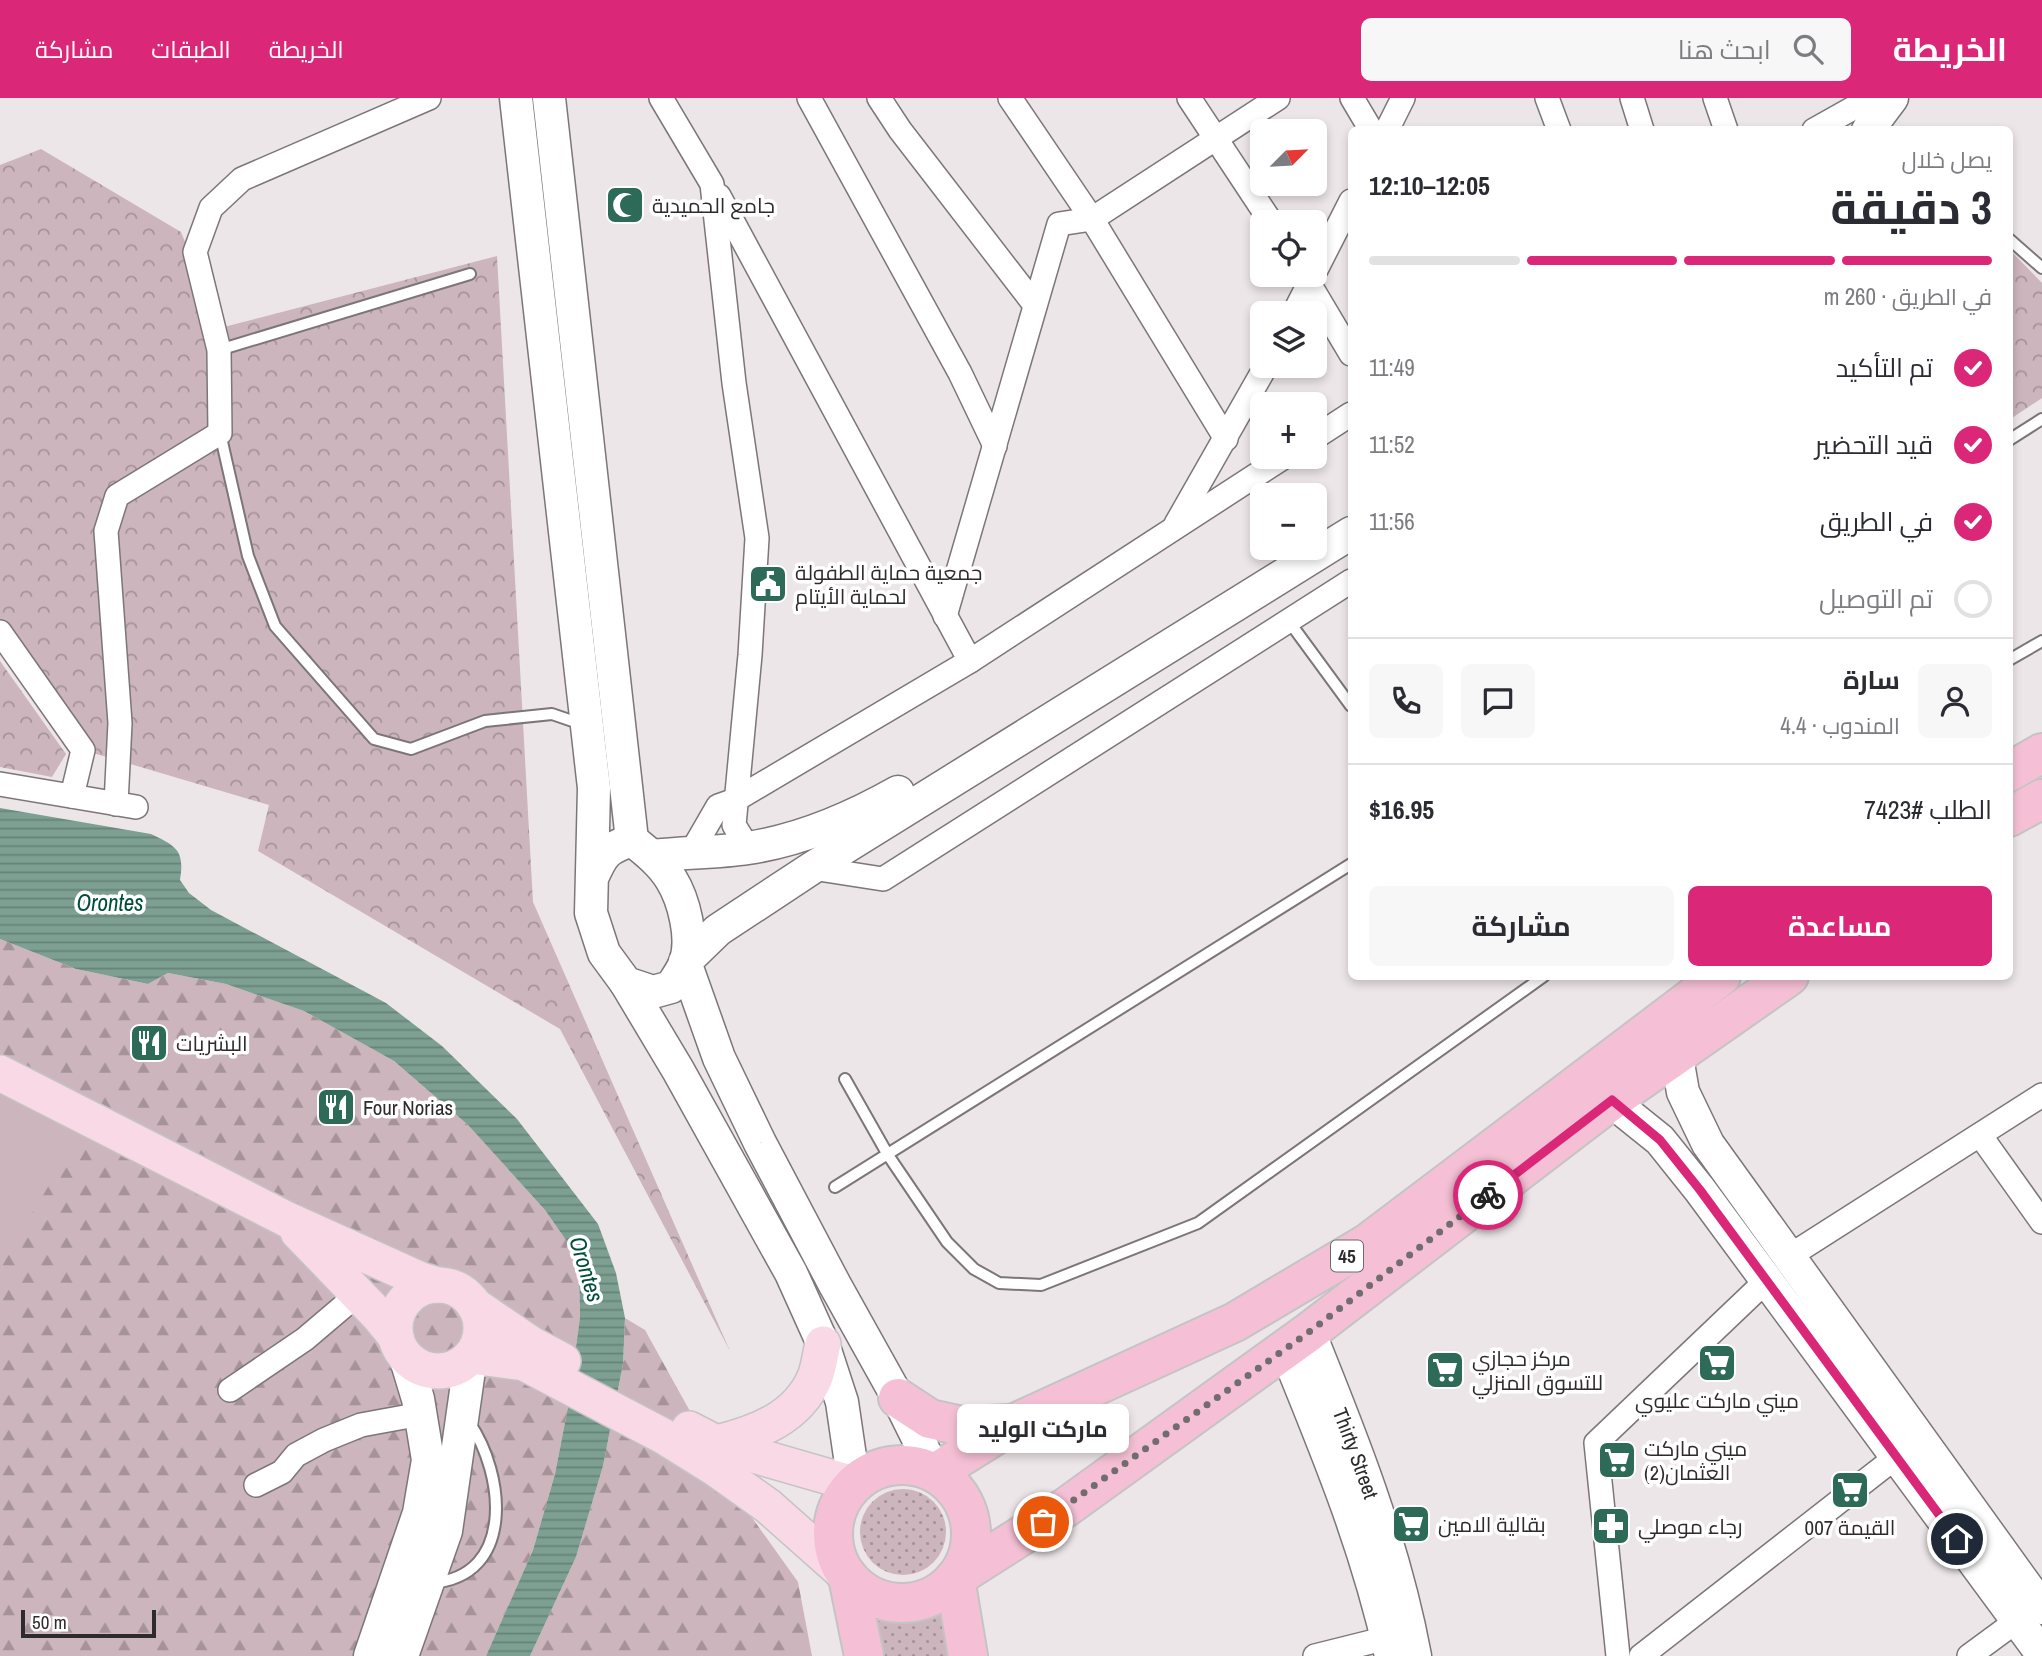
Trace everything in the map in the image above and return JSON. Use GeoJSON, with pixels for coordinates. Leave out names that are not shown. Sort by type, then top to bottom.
{"type":"FeatureCollection","features":[{"type":"Feature","properties":{"kind":"highway"},"geometry":{"type":"LineString","coordinates":[[2013,770],[2042,753]]}},
{"type":"Feature","properties":{"kind":"highway"},"geometry":{"type":"LineString","coordinates":[[2013,815],[2042,799]]}},
{"type":"Feature","properties":{"kind":"highway","name":"45"},"geometry":{"type":"LineString","coordinates":[[956,1578],[1065,1508],[1297,1340],[1602,1086],[1658,1023],[1716,980]]}},
{"type":"Feature","properties":{"kind":"highway","name":"45"},"geometry":{"type":"LineString","coordinates":[[935,1473],[1013,1424],[1235,1322],[1368,1243],[1602,1086],[1676,1057],[1783,980]]}},
{"type":"Feature","properties":{"kind":"highway"},"geometry":{"type":"LineString","coordinates":[[898,1398],[930,1419],[962,1426],[1013,1424]]}},
{"type":"Feature","properties":{"kind":"highway"},"geometry":{"type":"LineString","coordinates":[[901,1465],[919,1467],[935,1473],[949,1483],[960,1497],[969,1521],[970,1546],[964,1565],[956,1578],[943,1590],[911,1603],[894,1603],[862,1590],[840,1564],[834,1547],[836,1513],[854,1484],[884,1467],[901,1465]]}},
{"type":"Feature","properties":{"kind":"highway"},"geometry":{"type":"LineString","coordinates":[[849,1577],[864,1656]]}},
{"type":"Feature","properties":{"kind":"highway"},"geometry":{"type":"LineString","coordinates":[[956,1578],[968,1656]]}},
{"type":"Feature","properties":{"kind":"main road"},"geometry":{"type":"LineString","coordinates":[[0,1073],[286,1219],[421,1280],[458,1290],[528,1353],[655,1421],[717,1443],[854,1484],[842,1402],[823,1344],[791,1273],[678,1070],[626,983],[604,953],[591,913],[594,788],[516,98]]}},
{"type":"Feature","properties":{"kind":"main road"},"geometry":{"type":"LineString","coordinates":[[549,98],[642,848],[671,879],[683,909],[689,941],[685,962],[719,1058],[754,1130],[898,1398],[935,1473]]}},
{"type":"Feature","properties":{"kind":"main road"},"geometry":{"type":"LineString","coordinates":[[1327,528],[1348,515]]}},
{"type":"Feature","properties":{"kind":"main road"},"geometry":{"type":"LineString","coordinates":[[626,983],[653,992],[671,986],[685,962],[718,930],[812,868],[1348,535]]}},
{"type":"Feature","properties":{"kind":"main road"},"geometry":{"type":"LineString","coordinates":[[592,878],[602,856],[612,847],[692,851],[748,848],[812,832],[867,810],[939,770],[1277,560]]}},
{"type":"Feature","properties":{"kind":"main road"},"geometry":{"type":"LineString","coordinates":[[1658,1023],[1668,1030],[1672,1038],[1683,1092],[1708,1144],[1788,1256],[2030,1614],[2042,1654]]}},
{"type":"Feature","properties":{"kind":"main road"},"geometry":{"type":"LineString","coordinates":[[1602,1086],[1660,1140],[1700,1190],[1896,1457],[2030,1614]]}},
{"type":"Feature","properties":{"kind":"main road"},"geometry":{"type":"LineString","coordinates":[[286,1219],[358,1294],[400,1346],[422,1368],[433,1371],[454,1368],[471,1356],[528,1353]]}},
{"type":"Feature","properties":{"kind":"main road"},"geometry":{"type":"LineString","coordinates":[[402,1656],[428,1460],[421,1414],[400,1346],[397,1315],[401,1305],[417,1290],[438,1285]]}},
{"type":"Feature","properties":{"kind":"main road"},"geometry":{"type":"LineString","coordinates":[[370,1656],[412,1580],[446,1531],[471,1356],[480,1336],[479,1315],[474,1305]]}},
{"type":"Feature","properties":{"kind":"main road","name":"Thirty Street"},"geometry":{"type":"LineString","coordinates":[[1297,1340],[1368,1564],[1389,1647]]}},
{"type":"Feature","properties":{"kind":"main road","name":"Thirty Street"},"geometry":{"type":"LineString","coordinates":[[1297,1340],[1366,1473],[1391,1553],[1415,1656]]}},
{"type":"Feature","properties":{"kind":"main road"},"geometry":{"type":"LineString","coordinates":[[717,1443],[747,1436],[776,1422],[800,1402],[815,1377],[823,1344]]}},
{"type":"Feature","properties":{"kind":"main road"},"geometry":{"type":"LineString","coordinates":[[655,1421],[768,1506],[849,1577]]}},
{"type":"Feature","properties":{"kind":"street"},"geometry":{"type":"LineString","coordinates":[[0,784],[126,805],[106,531],[117,496],[220,433],[219,350],[195,252],[211,208],[242,178],[429,98]]}},
{"type":"Feature","properties":{"kind":"street"},"geometry":{"type":"LineString","coordinates":[[809,98],[960,373],[995,446]]}},
{"type":"Feature","properties":{"kind":"street"},"geometry":{"type":"LineString","coordinates":[[879,98],[900,130],[1035,306]]}},
{"type":"Feature","properties":{"kind":"street"},"geometry":{"type":"LineString","coordinates":[[1189,98],[1262,210]]}},
{"type":"Feature","properties":{"kind":"street"},"geometry":{"type":"LineString","coordinates":[[944,616],[1059,223],[1092,219],[1278,98]]}},
{"type":"Feature","properties":{"kind":"street"},"geometry":{"type":"LineString","coordinates":[[1352,98],[1369,126]]}},
{"type":"Feature","properties":{"kind":"street"},"geometry":{"type":"LineString","coordinates":[[1389,126],[1403,98]]}},
{"type":"Feature","properties":{"kind":"street"},"geometry":{"type":"LineString","coordinates":[[1546,98],[1557,126]]}},
{"type":"Feature","properties":{"kind":"street"},"geometry":{"type":"LineString","coordinates":[[1632,98],[1641,126]]}},
{"type":"Feature","properties":{"kind":"street"},"geometry":{"type":"LineString","coordinates":[[1715,98],[1725,126]]}},
{"type":"Feature","properties":{"kind":"street"},"geometry":{"type":"LineString","coordinates":[[664,99],[970,661]]}},
{"type":"Feature","properties":{"kind":"street"},"geometry":{"type":"LineString","coordinates":[[1019,101],[1226,439]]}},
{"type":"Feature","properties":{"kind":"street"},"geometry":{"type":"LineString","coordinates":[[1829,126],[1880,112]]}},
{"type":"Feature","properties":{"kind":"street"},"geometry":{"type":"LineString","coordinates":[[712,184],[734,383],[757,538],[750,655],[734,825],[748,848]]}},
{"type":"Feature","properties":{"kind":"street"},"geometry":{"type":"LineString","coordinates":[[1327,244],[1348,206]]}},
{"type":"Feature","properties":{"kind":"street"},"geometry":{"type":"LineString","coordinates":[[1312,287],[1348,349]]}},
{"type":"Feature","properties":{"kind":"street"},"geometry":{"type":"LineString","coordinates":[[1175,526],[1259,378]]}},
{"type":"Feature","properties":{"kind":"street"},"geometry":{"type":"LineString","coordinates":[[1327,430],[1348,416]]}},
{"type":"Feature","properties":{"kind":"street"},"geometry":{"type":"LineString","coordinates":[[692,851],[718,806],[735,800],[970,661],[1265,469]]}},
{"type":"Feature","properties":{"kind":"street"},"geometry":{"type":"LineString","coordinates":[[812,868],[883,879],[1348,583]]}},
{"type":"Feature","properties":{"kind":"street"},"geometry":{"type":"LineString","coordinates":[[0,632],[83,750],[72,796]]}},
{"type":"Feature","properties":{"kind":"street"},"geometry":{"type":"LineString","coordinates":[[1788,1256],[2042,1095]]}},
{"type":"Feature","properties":{"kind":"street"},"geometry":{"type":"LineString","coordinates":[[1980,1135],[2042,1222]]}},
{"type":"Feature","properties":{"kind":"street"},"geometry":{"type":"LineString","coordinates":[[1618,1656],[1596,1443],[1766,1280]]}},
{"type":"Feature","properties":{"kind":"street"},"geometry":{"type":"LineString","coordinates":[[230,1390],[305,1339],[358,1294]]}},
{"type":"Feature","properties":{"kind":"street"},"geometry":{"type":"LineString","coordinates":[[256,1485],[282,1472],[296,1455],[324,1440],[361,1425],[421,1414]]}},
{"type":"Feature","properties":{"kind":"street"},"geometry":{"type":"LineString","coordinates":[[1641,1656],[1896,1457]]}},
{"type":"Feature","properties":{"kind":"street"},"geometry":{"type":"LineString","coordinates":[[1969,1656],[2030,1614]]}},
{"type":"Feature","properties":{"kind":"street"},"geometry":{"type":"LineString","coordinates":[[1315,1656],[1389,1647]]}},
{"type":"Feature","properties":{"kind":"lane"},"geometry":{"type":"LineString","coordinates":[[2013,243],[2042,268]]}},
{"type":"Feature","properties":{"kind":"lane"},"geometry":{"type":"LineString","coordinates":[[219,350],[470,274]]}},
{"type":"Feature","properties":{"kind":"lane"},"geometry":{"type":"LineString","coordinates":[[2013,437],[2042,419]]}},
{"type":"Feature","properties":{"kind":"lane"},"geometry":{"type":"LineString","coordinates":[[220,433],[248,556],[275,626],[374,739],[411,749],[485,721],[552,714],[587,726]]}},
{"type":"Feature","properties":{"kind":"lane"},"geometry":{"type":"LineString","coordinates":[[1288,620],[1348,702]]}},
{"type":"Feature","properties":{"kind":"lane"},"geometry":{"type":"LineString","coordinates":[[2013,658],[2042,641]]}},
{"type":"Feature","properties":{"kind":"lane"},"geometry":{"type":"LineString","coordinates":[[835,1187],[1348,866]]}},
{"type":"Feature","properties":{"kind":"lane"},"geometry":{"type":"LineString","coordinates":[[845,1079],[888,1155],[947,1242],[974,1269],[999,1283],[1041,1285],[1198,1223],[1538,980]]}},
{"type":"Feature","properties":{"kind":"lane"},"geometry":{"type":"LineString","coordinates":[[412,1580],[465,1575],[481,1561],[493,1537],[497,1501],[492,1472],[475,1431],[464,1415]]}},
{"type":"Feature","properties":{"kind":"green space"},"geometry":{"type":"Polygon","coordinates":[[[41,149],[181,232],[220,328],[497,256],[533,902],[730,1351],[560,1029],[258,851],[269,805],[83,750],[0,623],[0,165],[41,149]]]}},
{"type":"Feature","properties":{"kind":"green space"},"geometry":{"type":"Polygon","coordinates":[[[2013,253],[2042,283],[2042,398],[2013,417],[2013,253]]]}},
{"type":"Feature","properties":{"kind":"green space"},"geometry":{"type":"Polygon","coordinates":[[[0,661],[66,754],[52,777],[0,767],[0,661]]]}},
{"type":"Feature","properties":{"kind":"green space"},"geometry":{"type":"Polygon","coordinates":[[[0,939],[76,969],[148,984],[168,973],[226,984],[304,1011],[394,1061],[468,1125],[545,1210],[568,1243],[579,1275],[580,1317],[568,1407],[555,1474],[533,1550],[486,1656],[0,1656],[0,939]]]}},
{"type":"Feature","properties":{"kind":"green space"},"geometry":{"type":"Polygon","coordinates":[[[0,1092],[80,1132],[0,1269],[0,1092]]]}},
{"type":"Feature","properties":{"kind":"green space"},"geometry":{"type":"Polygon","coordinates":[[[625,1318],[645,1330],[738,1498],[798,1582],[812,1656],[530,1656],[576,1557],[603,1466],[623,1364],[625,1318]]]}},
{"type":"Feature","properties":{"kind":"green space"},"geometry":{"type":"Polygon","coordinates":[[[903,1489],[920,1492],[934,1501],[943,1515],[946,1532],[943,1549],[934,1563],[920,1572],[903,1575],[886,1572],[872,1563],[863,1549],[860,1532],[863,1515],[872,1501],[886,1492],[903,1489]]]}},
{"type":"Feature","properties":{"kind":"green space"},"geometry":{"type":"Polygon","coordinates":[[[866,1599],[903,1607],[921,1606],[940,1600],[950,1656],[878,1656],[866,1599]]]}},
{"type":"Feature","properties":{"kind":"water","name":"Orontes"},"geometry":{"type":"Polygon","coordinates":[[[0,808],[151,834],[167,842],[180,855],[180,880],[189,893],[211,910],[386,1003],[442,1046],[517,1119],[598,1224],[616,1273],[625,1318],[623,1364],[603,1466],[576,1557],[530,1656],[486,1656],[533,1550],[555,1474],[568,1407],[580,1317],[579,1275],[568,1243],[545,1210],[468,1125],[394,1061],[304,1011],[226,984],[168,973],[148,984],[76,969],[0,939],[0,808]]]}},
{"type":"Feature","properties":{"kind":"way so far"},"geometry":{"type":"LineString","coordinates":[[1043,1522],[1309,1332],[1488,1195]]}},
{"type":"Feature","properties":{"kind":"place","name":"جامع الحميدية"},"geometry":{"type":"Point","coordinates":[625,205]}},
{"type":"Feature","properties":{"kind":"place","name":"جمعية حماية الطفولة لحماية الأيتام"},"geometry":{"type":"Point","coordinates":[768,584]}},
{"type":"Feature","properties":{"kind":"place","name":"البشريات"},"geometry":{"type":"Point","coordinates":[149,1043]}},
{"type":"Feature","properties":{"kind":"place","name":"Four Norias"},"geometry":{"type":"Point","coordinates":[336,1107]}},
{"type":"Feature","properties":{"kind":"place","name":"ميني ماركت عليوي"},"geometry":{"type":"Point","coordinates":[1717,1363]}},
{"type":"Feature","properties":{"kind":"place","name":"مركز حجازي للتسوق المنزلي"},"geometry":{"type":"Point","coordinates":[1445,1370]}},
{"type":"Feature","properties":{"kind":"place","name":"ميني ماركت العثمان(2)"},"geometry":{"type":"Point","coordinates":[1617,1460]}},
{"type":"Feature","properties":{"kind":"place","name":"القيمة 007"},"geometry":{"type":"Point","coordinates":[1850,1490]}},
{"type":"Feature","properties":{"kind":"place","name":"ماركت الوليد"},"geometry":{"type":"Point","coordinates":[1043,1522]}},
{"type":"Feature","properties":{"kind":"place","name":"بقالية الامين"},"geometry":{"type":"Point","coordinates":[1411,1524]}},
{"type":"Feature","properties":{"kind":"place","name":"رجاء موصلي"},"geometry":{"type":"Point","coordinates":[1611,1526]}},
{"type":"Feature","properties":{"kind":"route"},"geometry":{"type":"LineString","coordinates":[[1488,1195],[1612,1100],[1660,1140],[1700,1190],[1957,1539]]}}]}
